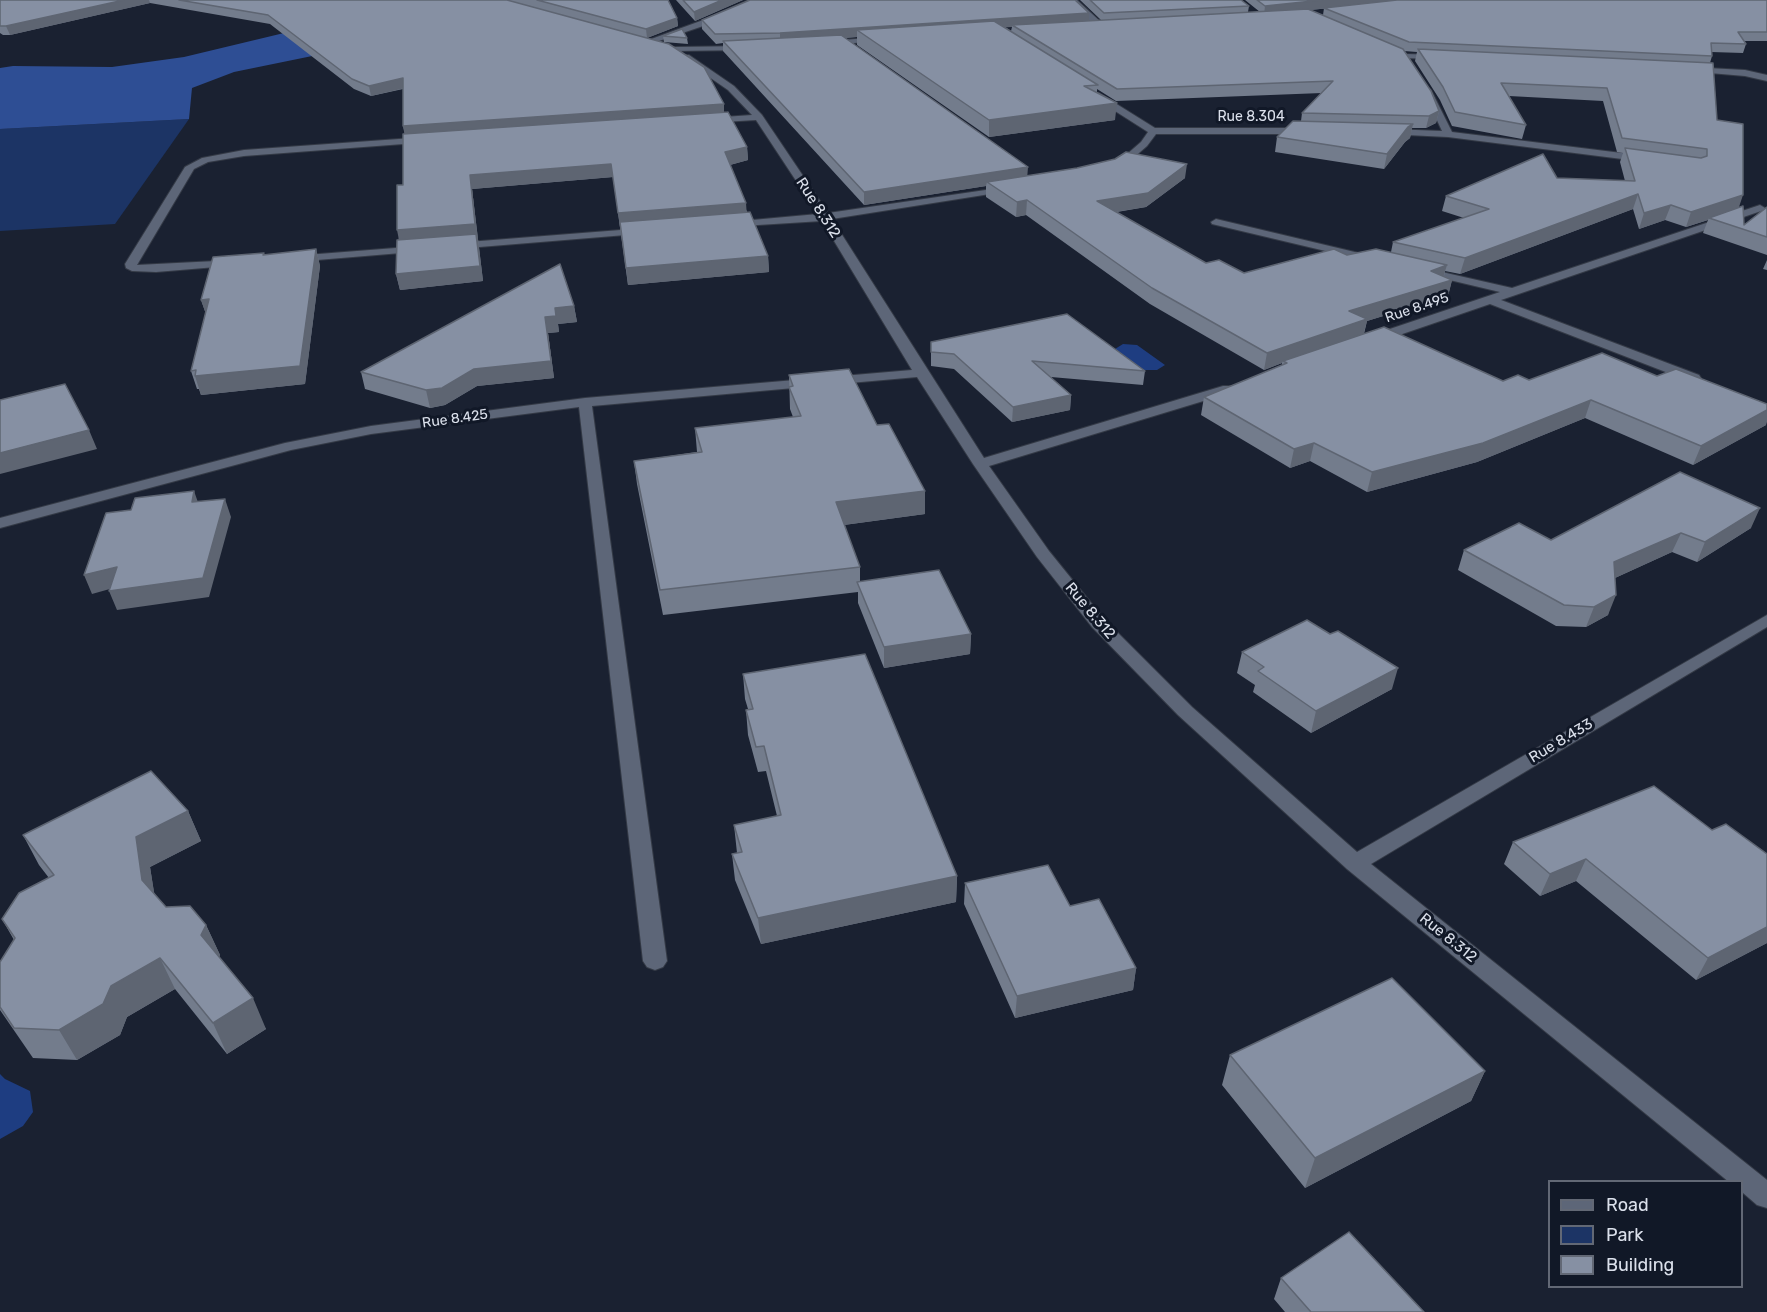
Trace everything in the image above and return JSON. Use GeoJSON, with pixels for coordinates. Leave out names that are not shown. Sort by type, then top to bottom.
{"type":"FeatureCollection","features":[{"type":"Feature","properties":{"kind":"street","name":"Rue 8.312"},"geometry":{"type":"LineString","coordinates":[[753,0],[753,2],[709,21],[641,41],[674,49],[731,88],[759,117],[825,217],[980,464],[1043,554],[1098,623],[1185,711],[1355,863],[1767,1196]]}},
{"type":"Feature","properties":{"kind":"street"},"geometry":{"type":"LineString","coordinates":[[1073,0],[1101,27]]}},
{"type":"Feature","properties":{"kind":"street"},"geometry":{"type":"LineString","coordinates":[[1089,28],[1111,27]]}},
{"type":"Feature","properties":{"kind":"street"},"geometry":{"type":"LineString","coordinates":[[812,44],[887,39]]}},
{"type":"Feature","properties":{"kind":"street"},"geometry":{"type":"LineString","coordinates":[[844,42],[854,49]]}},
{"type":"Feature","properties":{"kind":"street"},"geometry":{"type":"LineString","coordinates":[[674,49],[758,47]]}},
{"type":"Feature","properties":{"kind":"street"},"geometry":{"type":"LineString","coordinates":[[1395,51],[1405,56],[1452,58]]}},
{"type":"Feature","properties":{"kind":"street"},"geometry":{"type":"LineString","coordinates":[[1405,56],[1411,65]]}},
{"type":"Feature","properties":{"kind":"street"},"geometry":{"type":"LineString","coordinates":[[1673,68],[1745,73],[1767,78]]}},
{"type":"Feature","properties":{"kind":"street"},"geometry":{"type":"LineString","coordinates":[[1423,83],[1434,101],[1448,134]]}},
{"type":"Feature","properties":{"kind":"street"},"geometry":{"type":"LineString","coordinates":[[1083,87],[1153,131],[1144,144],[1129,157],[1109,169],[1098,171]]}},
{"type":"Feature","properties":{"kind":"street"},"geometry":{"type":"LineString","coordinates":[[699,121],[759,117]]}},
{"type":"Feature","properties":{"kind":"street","name":"Rue 8.304"},"geometry":{"type":"LineString","coordinates":[[1153,131],[1322,131]]}},
{"type":"Feature","properties":{"kind":"street"},"geometry":{"type":"LineString","coordinates":[[1379,132],[1448,134],[1661,162]]}},
{"type":"Feature","properties":{"kind":"street"},"geometry":{"type":"LineString","coordinates":[[252,262],[143,270],[132,268],[131,264],[190,167],[205,160],[244,153],[436,140]]}},
{"type":"Feature","properties":{"kind":"street"},"geometry":{"type":"LineString","coordinates":[[717,226],[825,217],[1019,186]]}},
{"type":"Feature","properties":{"kind":"street","name":"Rue 8.495"},"geometry":{"type":"LineString","coordinates":[[1356,345],[1760,207]]}},
{"type":"Feature","properties":{"kind":"street"},"geometry":{"type":"LineString","coordinates":[[1216,222],[1385,262]]}},
{"type":"Feature","properties":{"kind":"street"},"geometry":{"type":"LineString","coordinates":[[276,260],[658,230]]}},
{"type":"Feature","properties":{"kind":"street"},"geometry":{"type":"LineString","coordinates":[[1408,267],[1509,291]]}},
{"type":"Feature","properties":{"kind":"street"},"geometry":{"type":"LineString","coordinates":[[1488,299],[1711,385]]}},
{"type":"Feature","properties":{"kind":"street","name":"Rue 8.425"},"geometry":{"type":"LineString","coordinates":[[0,523],[290,446],[371,430],[585,402],[921,373]]}},
{"type":"Feature","properties":{"kind":"street"},"geometry":{"type":"LineString","coordinates":[[980,464],[1235,387]]}},
{"type":"Feature","properties":{"kind":"street"},"geometry":{"type":"LineString","coordinates":[[585,402],[655,961]]}},
{"type":"Feature","properties":{"kind":"street","name":"Rue 8.433"},"geometry":{"type":"LineString","coordinates":[[1355,863],[1767,620]]}},
{"type":"Feature","properties":{"kind":"green space"},"geometry":{"type":"Polygon","coordinates":[[[189,119],[115,224],[0,231],[0,129],[189,119]]]}},
{"type":"Feature","properties":{"kind":"shaded area"},"geometry":{"type":"Polygon","coordinates":[[[309,27],[322,54],[234,72],[192,88],[189,119],[0,129],[0,68],[13,66],[112,67],[184,57],[309,27]]]}},
{"type":"Feature","properties":{"kind":"shaded area"},"geometry":{"type":"Polygon","coordinates":[[[1123,344],[1137,345],[1165,365],[1157,370],[1143,370],[1115,349],[1123,344]]]}},
{"type":"Feature","properties":{"kind":"shaded area"},"geometry":{"type":"Polygon","coordinates":[[[0,1074],[5,1079],[30,1091],[33,1112],[23,1126],[0,1139],[0,1074]]]}},
{"type":"Feature","properties":{"kind":"building"},"geometry":{"type":"Polygon","coordinates":[[[0,0],[124,0],[0,26],[0,0]]]}},
{"type":"Feature","properties":{"kind":"building"},"geometry":{"type":"Polygon","coordinates":[[[179,0],[507,0],[669,44],[704,67],[724,104],[403,126],[403,78],[369,86],[352,79],[268,15],[179,0]]]}},
{"type":"Feature","properties":{"kind":"building"},"geometry":{"type":"Polygon","coordinates":[[[537,0],[668,0],[677,18],[646,29],[537,0]]]}},
{"type":"Feature","properties":{"kind":"building"},"geometry":{"type":"Polygon","coordinates":[[[683,0],[722,0],[694,12],[683,0]]]}},
{"type":"Feature","properties":{"kind":"building"},"geometry":{"type":"Polygon","coordinates":[[[750,0],[1075,0],[1089,13],[780,33],[715,34],[702,20],[750,0]]]}},
{"type":"Feature","properties":{"kind":"building"},"geometry":{"type":"Polygon","coordinates":[[[1090,0],[1241,0],[1249,6],[1104,13],[1090,0]]]}},
{"type":"Feature","properties":{"kind":"building"},"geometry":{"type":"Polygon","coordinates":[[[1257,0],[1322,0],[1265,6],[1257,0]]]}},
{"type":"Feature","properties":{"kind":"building"},"geometry":{"type":"Polygon","coordinates":[[[1397,0],[1767,0],[1767,32],[1738,32],[1746,44],[1711,43],[1712,56],[1409,42],[1324,8],[1397,0]]]}},
{"type":"Feature","properties":{"kind":"building"},"geometry":{"type":"Polygon","coordinates":[[[1308,9],[1403,49],[1431,91],[1439,111],[1429,116],[1302,113],[1333,81],[1117,89],[1012,25],[1308,9]]]}},
{"type":"Feature","properties":{"kind":"building"},"geometry":{"type":"Polygon","coordinates":[[[994,21],[1098,85],[1084,86],[1117,103],[989,120],[857,30],[994,21]]]}},
{"type":"Feature","properties":{"kind":"building"},"geometry":{"type":"Polygon","coordinates":[[[682,29],[687,38],[663,36],[682,29]]]}},
{"type":"Feature","properties":{"kind":"building"},"geometry":{"type":"Polygon","coordinates":[[[841,35],[1028,167],[864,192],[723,41],[841,35]]]}},
{"type":"Feature","properties":{"kind":"building"},"geometry":{"type":"Polygon","coordinates":[[[1418,49],[1713,63],[1717,120],[1743,124],[1743,195],[1691,212],[1671,205],[1644,213],[1638,194],[1465,258],[1393,242],[1489,209],[1446,196],[1543,154],[1557,178],[1635,181],[1625,148],[1701,158],[1707,156],[1707,149],[1622,138],[1607,88],[1501,83],[1526,125],[1455,112],[1443,87],[1418,49]]]}},
{"type":"Feature","properties":{"kind":"building"},"geometry":{"type":"Polygon","coordinates":[[[728,112],[747,147],[725,152],[746,203],[618,213],[611,164],[470,175],[475,224],[397,230],[397,185],[403,185],[403,134],[728,112]]]}},
{"type":"Feature","properties":{"kind":"building"},"geometry":{"type":"Polygon","coordinates":[[[1293,121],[1413,124],[1408,127],[1387,154],[1277,137],[1293,121]]]}},
{"type":"Feature","properties":{"kind":"building"},"geometry":{"type":"Polygon","coordinates":[[[1126,152],[1187,164],[1148,193],[1097,201],[1206,263],[1219,260],[1244,273],[1334,249],[1347,255],[1376,249],[1447,265],[1431,271],[1452,280],[1349,311],[1367,319],[1267,353],[1152,288],[1027,200],[1017,202],[987,182],[1077,168],[1115,159],[1126,152]]]}},
{"type":"Feature","properties":{"kind":"building"},"geometry":{"type":"Polygon","coordinates":[[[1743,206],[1744,225],[1767,207],[1767,237],[1709,218],[1743,206]]]}},
{"type":"Feature","properties":{"kind":"building"},"geometry":{"type":"Polygon","coordinates":[[[750,212],[768,256],[626,268],[620,222],[750,212]]]}},
{"type":"Feature","properties":{"kind":"building"},"geometry":{"type":"Polygon","coordinates":[[[476,234],[480,266],[396,274],[397,240],[476,234]]]}},
{"type":"Feature","properties":{"kind":"building"},"geometry":{"type":"Polygon","coordinates":[[[316,249],[300,366],[195,376],[196,370],[191,371],[209,299],[201,300],[213,257],[264,253],[263,255],[316,249]]]}},
{"type":"Feature","properties":{"kind":"building"},"geometry":{"type":"Polygon","coordinates":[[[560,264],[574,306],[555,308],[556,316],[545,317],[551,361],[474,369],[442,388],[426,390],[361,372],[560,264]]]}},
{"type":"Feature","properties":{"kind":"building"},"geometry":{"type":"Polygon","coordinates":[[[1067,314],[1145,371],[1032,361],[1071,395],[1013,407],[954,354],[931,352],[931,342],[1067,314]]]}},
{"type":"Feature","properties":{"kind":"building"},"geometry":{"type":"Polygon","coordinates":[[[1384,327],[1503,381],[1518,375],[1529,380],[1602,353],[1657,376],[1676,369],[1767,404],[1767,410],[1701,446],[1591,400],[1483,443],[1372,472],[1314,443],[1294,449],[1204,397],[1287,363],[1283,361],[1384,327]]]}},
{"type":"Feature","properties":{"kind":"building"},"geometry":{"type":"Polygon","coordinates":[[[849,369],[877,425],[889,424],[925,491],[836,502],[860,567],[660,590],[634,461],[702,452],[695,428],[801,416],[789,387],[793,386],[789,375],[849,369]]]}},
{"type":"Feature","properties":{"kind":"building"},"geometry":{"type":"Polygon","coordinates":[[[65,384],[89,430],[0,453],[0,400],[65,384]]]}},
{"type":"Feature","properties":{"kind":"building"},"geometry":{"type":"Polygon","coordinates":[[[1680,472],[1760,508],[1705,542],[1681,533],[1614,562],[1616,595],[1594,607],[1564,605],[1464,550],[1519,523],[1551,540],[1680,472]]]}},
{"type":"Feature","properties":{"kind":"building"},"geometry":{"type":"Polygon","coordinates":[[[194,491],[192,502],[225,499],[203,578],[109,591],[117,567],[84,575],[106,513],[131,510],[135,498],[194,491]]]}},
{"type":"Feature","properties":{"kind":"building"},"geometry":{"type":"Polygon","coordinates":[[[939,570],[971,634],[884,647],[857,582],[939,570]]]}},
{"type":"Feature","properties":{"kind":"building"},"geometry":{"type":"Polygon","coordinates":[[[1307,620],[1330,634],[1338,631],[1398,668],[1316,711],[1258,671],[1264,667],[1242,652],[1307,620]]]}},
{"type":"Feature","properties":{"kind":"building"},"geometry":{"type":"Polygon","coordinates":[[[865,654],[957,876],[758,918],[732,854],[742,852],[734,825],[781,815],[764,746],[756,747],[746,710],[753,709],[743,674],[865,654]]]}},
{"type":"Feature","properties":{"kind":"building"},"geometry":{"type":"Polygon","coordinates":[[[151,771],[188,811],[136,837],[142,880],[166,907],[190,906],[206,925],[201,935],[253,998],[213,1023],[160,958],[111,986],[103,1004],[59,1030],[14,1028],[0,1007],[0,962],[15,938],[2,919],[19,893],[54,875],[23,835],[151,771]]]}},
{"type":"Feature","properties":{"kind":"building"},"geometry":{"type":"Polygon","coordinates":[[[1654,786],[1712,830],[1726,824],[1767,854],[1767,927],[1708,958],[1586,859],[1550,874],[1513,842],[1654,786]]]}},
{"type":"Feature","properties":{"kind":"building"},"geometry":{"type":"Polygon","coordinates":[[[1048,865],[1070,906],[1099,899],[1136,968],[1017,996],[965,883],[1048,865]]]}},
{"type":"Feature","properties":{"kind":"building"},"geometry":{"type":"Polygon","coordinates":[[[1392,978],[1485,1071],[1315,1158],[1230,1055],[1392,978]]]}},
{"type":"Feature","properties":{"kind":"building"},"geometry":{"type":"Polygon","coordinates":[[[1349,1232],[1424,1312],[1311,1312],[1281,1278],[1349,1232]]]}}]}
